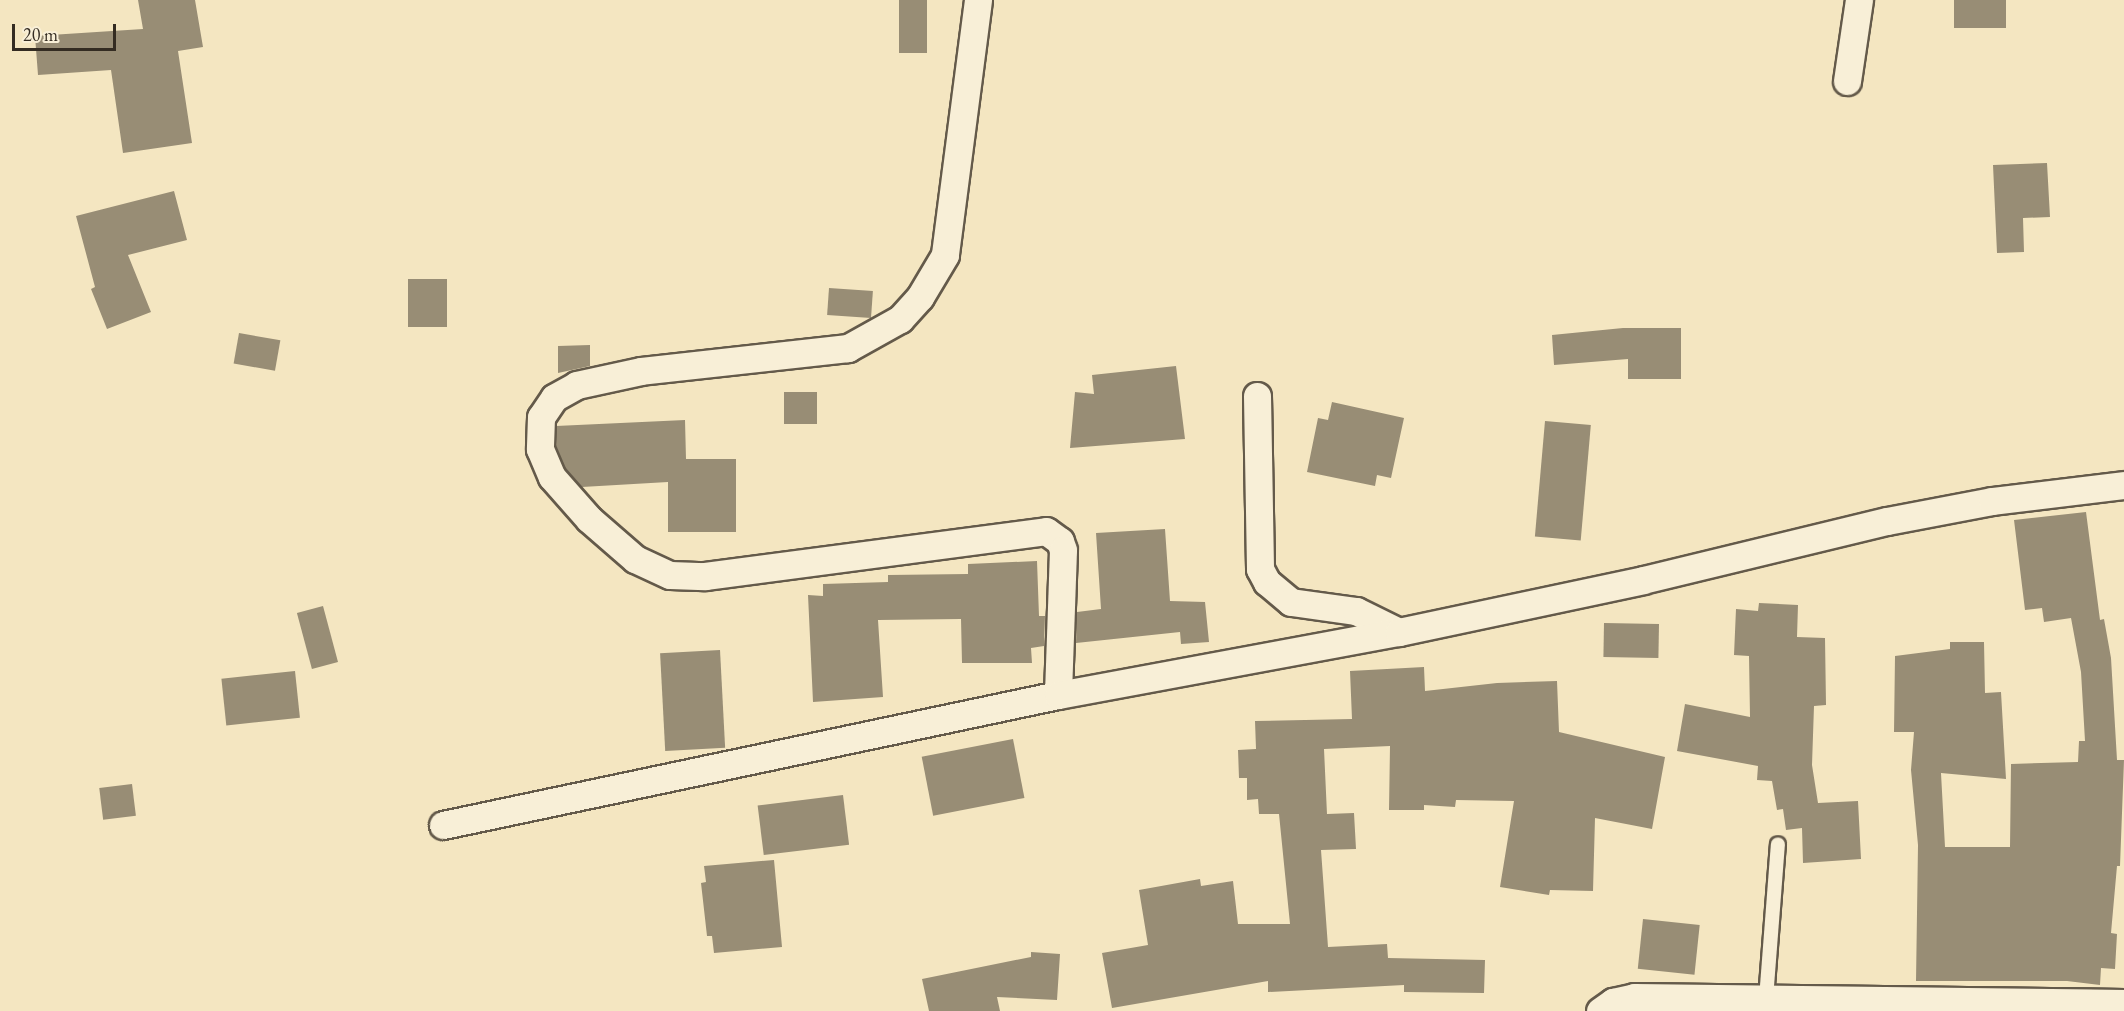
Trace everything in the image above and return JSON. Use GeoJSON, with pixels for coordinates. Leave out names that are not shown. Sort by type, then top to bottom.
{"type":"FeatureCollection","features":[{"type":"Feature","properties":{"kind":"street"},"geometry":{"type":"LineString","coordinates":[[978,0],[945,255],[920,297],[900,318],[848,348],[640,371],[577,385],[554,398],[541,417],[540,449],[552,477],[589,519],[636,559],[670,575],[705,576],[1047,531],[1059,541],[1063,550],[1058,696]]}},
{"type":"Feature","properties":{"kind":"street"},"geometry":{"type":"LineString","coordinates":[[1847,81],[1859,0]]}},
{"type":"Feature","properties":{"kind":"street"},"geometry":{"type":"LineString","coordinates":[[1257,396],[1260,568],[1267,582],[1291,602],[1356,611],[1399,632]]}},
{"type":"Feature","properties":{"kind":"street"},"geometry":{"type":"LineString","coordinates":[[443,825],[1058,696],[1399,632],[1643,580],[1887,521],[1992,501],[2124,485]]}},
{"type":"Feature","properties":{"kind":"street"},"geometry":{"type":"LineString","coordinates":[[1600,1011],[1613,1002],[1634,998],[2124,1003]]}},
{"type":"Feature","properties":{"kind":"lane"},"geometry":{"type":"LineString","coordinates":[[1766,999],[1778,844]]}},
{"type":"Feature","properties":{"kind":"building"},"geometry":{"type":"Polygon","coordinates":[[[138,0],[195,0],[203,47],[178,51],[192,143],[123,153],[111,70],[38,75],[35,36],[143,29],[138,0]]]}},
{"type":"Feature","properties":{"kind":"building"},"geometry":{"type":"Polygon","coordinates":[[[899,0],[927,0],[927,53],[899,53],[899,0]]]}},
{"type":"Feature","properties":{"kind":"building"},"geometry":{"type":"Polygon","coordinates":[[[1954,0],[2006,0],[2006,28],[1954,28],[1954,0]]]}},
{"type":"Feature","properties":{"kind":"building"},"geometry":{"type":"Polygon","coordinates":[[[2047,163],[2050,217],[2023,218],[2024,252],[1997,253],[1993,165],[2047,163]]]}},
{"type":"Feature","properties":{"kind":"building"},"geometry":{"type":"Polygon","coordinates":[[[174,191],[187,240],[128,255],[151,312],[107,329],[91,289],[95,287],[76,216],[174,191]]]}},
{"type":"Feature","properties":{"kind":"building"},"geometry":{"type":"Polygon","coordinates":[[[408,279],[447,279],[447,327],[408,327],[408,279]]]}},
{"type":"Feature","properties":{"kind":"building"},"geometry":{"type":"Polygon","coordinates":[[[829,288],[873,291],[871,318],[827,315],[829,288]]]}},
{"type":"Feature","properties":{"kind":"building"},"geometry":{"type":"Polygon","coordinates":[[[1623,328],[1681,328],[1681,379],[1628,379],[1628,359],[1554,365],[1552,335],[1623,328]]]}},
{"type":"Feature","properties":{"kind":"building"},"geometry":{"type":"Polygon","coordinates":[[[239,333],[280,340],[275,371],[234,364],[239,333]]]}},
{"type":"Feature","properties":{"kind":"building"},"geometry":{"type":"Polygon","coordinates":[[[590,345],[590,366],[558,373],[558,346],[590,345]]]}},
{"type":"Feature","properties":{"kind":"building"},"geometry":{"type":"Polygon","coordinates":[[[1176,366],[1185,439],[1070,448],[1075,392],[1094,394],[1092,375],[1176,366]]]}},
{"type":"Feature","properties":{"kind":"building"},"geometry":{"type":"Polygon","coordinates":[[[784,392],[817,392],[817,424],[784,424],[784,392]]]}},
{"type":"Feature","properties":{"kind":"building"},"geometry":{"type":"Polygon","coordinates":[[[1332,402],[1404,418],[1391,478],[1377,475],[1375,486],[1307,472],[1318,418],[1328,420],[1332,402]]]}},
{"type":"Feature","properties":{"kind":"building"},"geometry":{"type":"Polygon","coordinates":[[[685,420],[686,459],[736,459],[736,532],[668,532],[668,482],[582,487],[565,468],[556,446],[556,426],[685,420]]]}},
{"type":"Feature","properties":{"kind":"building"},"geometry":{"type":"Polygon","coordinates":[[[1545,421],[1591,425],[1581,541],[1535,537],[1545,421]]]}},
{"type":"Feature","properties":{"kind":"building"},"geometry":{"type":"Polygon","coordinates":[[[2086,512],[2100,620],[2104,619],[2111,658],[2117,760],[2124,760],[2120,866],[2117,866],[2111,933],[2117,934],[2115,969],[2101,968],[2100,985],[2067,981],[1916,981],[1918,845],[1911,770],[1914,732],[1894,732],[1895,656],[1950,649],[1950,642],[1984,642],[1985,693],[2001,692],[2006,779],[1941,773],[1945,847],[2010,847],[2011,764],[2078,762],[2079,741],[2085,741],[2081,672],[2071,618],[2044,622],[2042,608],[2025,610],[2014,520],[2086,512]]]}},
{"type":"Feature","properties":{"kind":"building"},"geometry":{"type":"Polygon","coordinates":[[[1165,529],[1170,601],[1205,602],[1209,642],[1181,644],[1180,632],[1076,643],[1077,612],[1101,609],[1096,533],[1165,529]]]}},
{"type":"Feature","properties":{"kind":"building"},"geometry":{"type":"Polygon","coordinates":[[[1037,561],[1039,616],[1045,616],[1044,646],[1031,648],[1032,663],[962,663],[961,619],[878,620],[883,697],[813,702],[808,595],[823,596],[823,584],[888,582],[888,575],[968,574],[968,564],[1037,561]]]}},
{"type":"Feature","properties":{"kind":"building"},"geometry":{"type":"Polygon","coordinates":[[[1759,603],[1798,605],[1797,637],[1825,638],[1826,705],[1814,706],[1812,765],[1818,803],[1858,801],[1861,859],[1803,863],[1802,828],[1786,830],[1783,809],[1777,810],[1772,781],[1757,780],[1758,766],[1677,751],[1685,704],[1750,717],[1749,656],[1734,655],[1736,609],[1758,611],[1759,603]]]}},
{"type":"Feature","properties":{"kind":"building"},"geometry":{"type":"Polygon","coordinates":[[[323,606],[338,662],[312,669],[297,613],[323,606]]]}},
{"type":"Feature","properties":{"kind":"building"},"geometry":{"type":"Polygon","coordinates":[[[1604,623],[1659,624],[1658,658],[1603,657],[1604,623]]]}},
{"type":"Feature","properties":{"kind":"building"},"geometry":{"type":"Polygon","coordinates":[[[720,650],[725,748],[665,751],[660,653],[720,650]]]}},
{"type":"Feature","properties":{"kind":"building"},"geometry":{"type":"Polygon","coordinates":[[[1424,667],[1425,691],[1497,683],[1557,681],[1559,732],[1665,757],[1652,829],[1595,818],[1593,891],[1550,890],[1549,895],[1500,887],[1514,801],[1456,800],[1455,807],[1424,805],[1424,810],[1389,810],[1390,746],[1324,749],[1327,814],[1354,813],[1356,849],[1321,850],[1328,947],[1387,944],[1388,958],[1485,960],[1484,993],[1404,992],[1404,985],[1268,992],[1268,981],[1112,1008],[1102,953],[1148,945],[1139,890],[1200,879],[1201,886],[1233,881],[1238,924],[1290,924],[1279,814],[1259,814],[1258,799],[1247,800],[1247,778],[1239,778],[1238,750],[1256,749],[1255,721],[1352,719],[1350,671],[1424,667]]]}},
{"type":"Feature","properties":{"kind":"building"},"geometry":{"type":"Polygon","coordinates":[[[295,671],[300,718],[226,725],[221,679],[295,671]]]}},
{"type":"Feature","properties":{"kind":"building"},"geometry":{"type":"Polygon","coordinates":[[[1013,739],[1024,798],[933,816],[922,757],[1013,739]]]}},
{"type":"Feature","properties":{"kind":"building"},"geometry":{"type":"Polygon","coordinates":[[[132,784],[136,816],[103,820],[99,788],[132,784]]]}},
{"type":"Feature","properties":{"kind":"building"},"geometry":{"type":"Polygon","coordinates":[[[843,795],[849,845],[764,855],[758,805],[843,795]]]}},
{"type":"Feature","properties":{"kind":"building"},"geometry":{"type":"Polygon","coordinates":[[[774,860],[782,947],[714,953],[712,936],[707,936],[701,883],[706,882],[704,866],[774,860]]]}},
{"type":"Feature","properties":{"kind":"building"},"geometry":{"type":"Polygon","coordinates":[[[1643,919],[1700,925],[1694,975],[1638,969],[1643,919]]]}},
{"type":"Feature","properties":{"kind":"building"},"geometry":{"type":"Polygon","coordinates":[[[1031,952],[1060,954],[1057,1000],[997,997],[1000,1011],[929,1011],[922,979],[1031,957],[1031,952]]]}}]}
